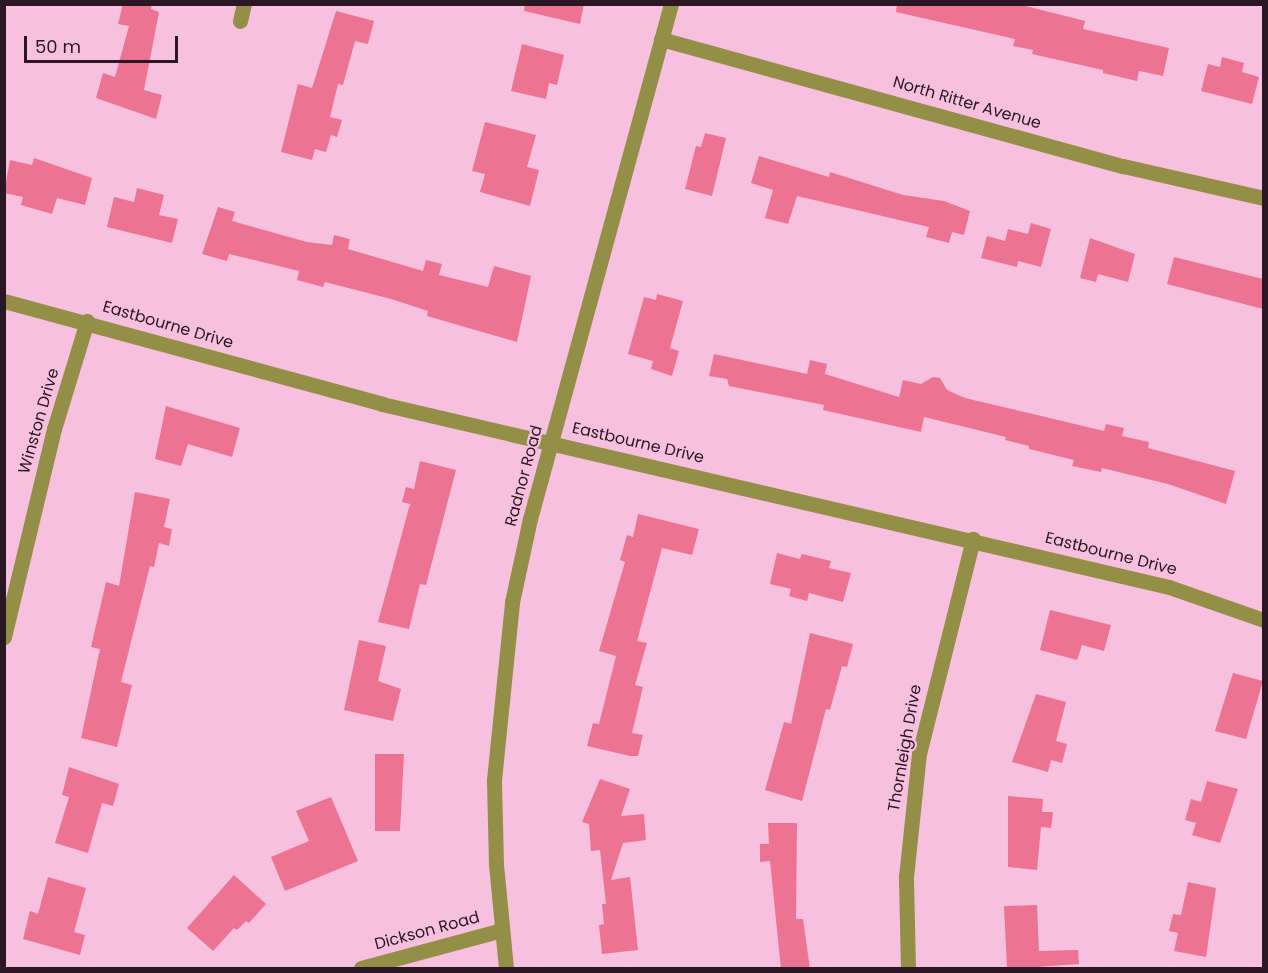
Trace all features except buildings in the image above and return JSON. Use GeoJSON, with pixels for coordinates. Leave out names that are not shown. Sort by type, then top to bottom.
{"type":"FeatureCollection","features":[{"type":"Feature","properties":{"kind":"street"},"geometry":{"type":"LineString","coordinates":[[240,21],[244,4]]}},
{"type":"Feature","properties":{"kind":"street","name":"Radnor Road"},"geometry":{"type":"LineString","coordinates":[[506,969],[496,864],[494,780],[504,657],[517,574],[671,4]]}},
{"type":"Feature","properties":{"kind":"street","name":"North Ritter Avenue"},"geometry":{"type":"LineString","coordinates":[[661,39],[976,123],[1123,166],[1263,198]]}},
{"type":"Feature","properties":{"kind":"street","name":"Eastbourne Drive"},"geometry":{"type":"LineString","coordinates":[[4,301],[87,321],[382,404],[973,539],[1178,589],[1263,620]]}},
{"type":"Feature","properties":{"kind":"street","name":"Winston Drive"},"geometry":{"type":"LineString","coordinates":[[4,637],[54,429],[87,321]]}},
{"type":"Feature","properties":{"kind":"street","name":"Thornleigh Drive"},"geometry":{"type":"LineString","coordinates":[[908,969],[906,877],[919,754],[973,539]]}},
{"type":"Feature","properties":{"kind":"street","name":"Dickson Road"},"geometry":{"type":"LineString","coordinates":[[362,969],[502,930]]}}]}
